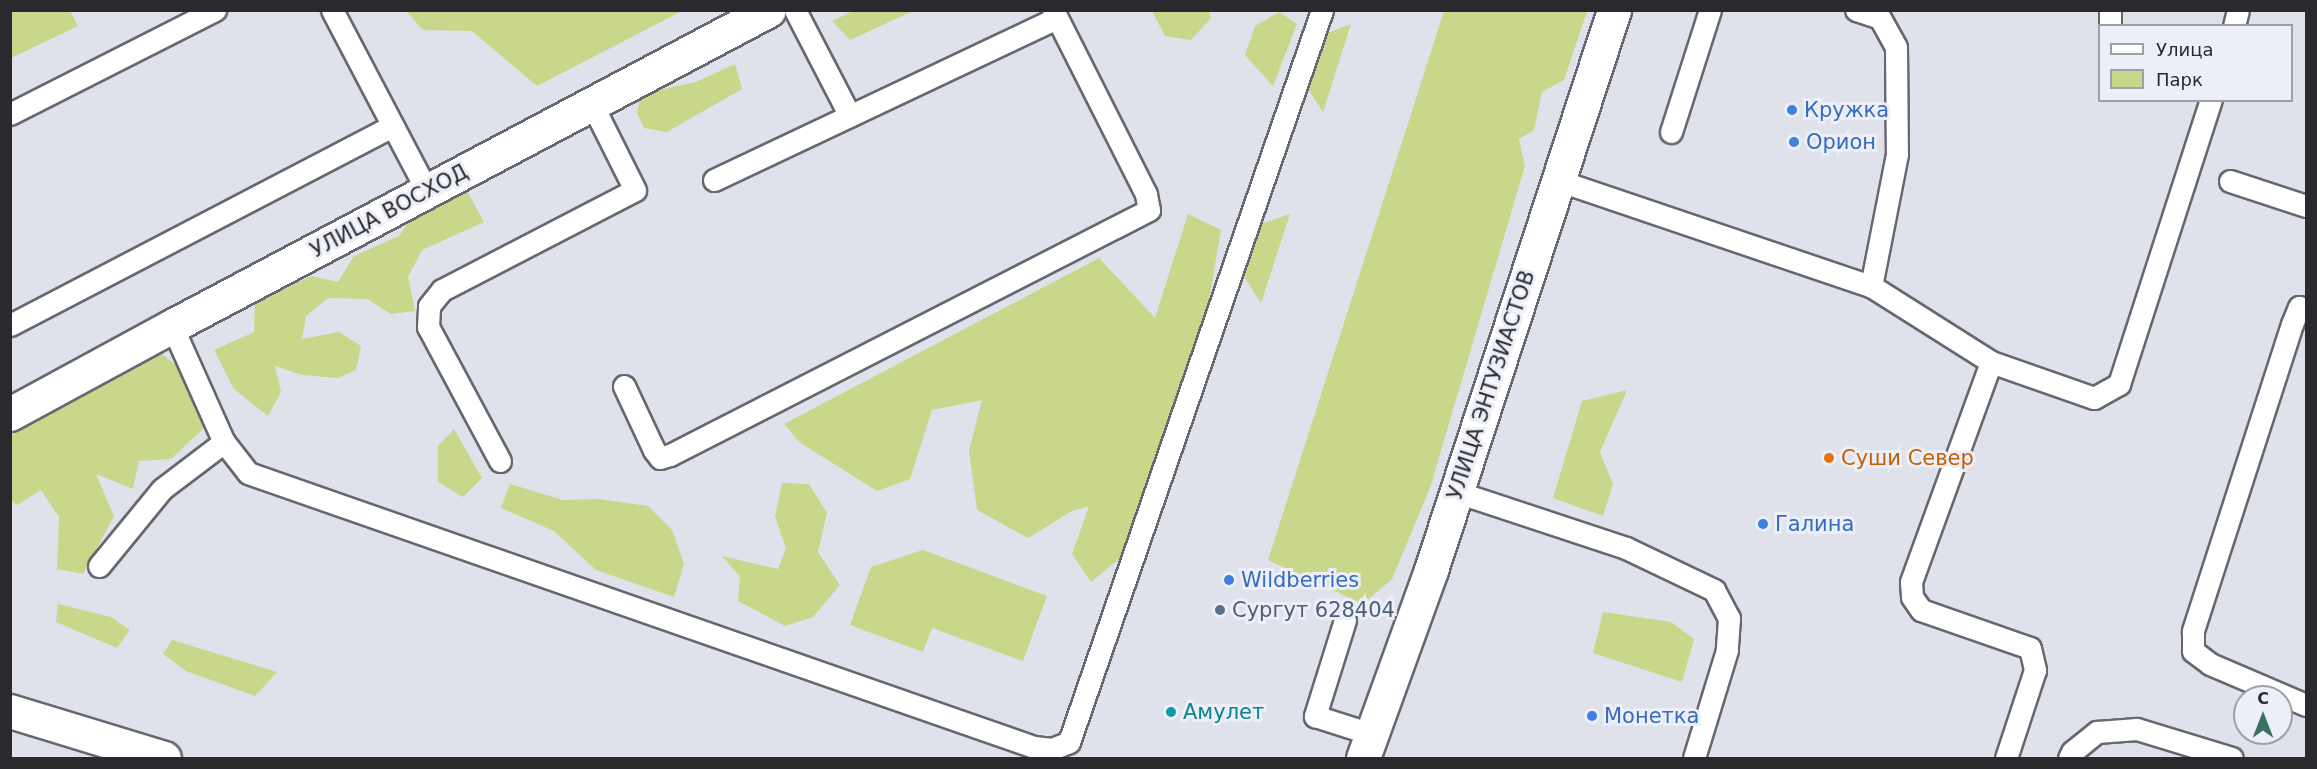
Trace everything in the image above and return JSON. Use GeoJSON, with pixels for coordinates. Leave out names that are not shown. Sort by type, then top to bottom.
{"type":"FeatureCollection","features":[{"type":"Feature","properties":{"kind":"main road","name":"УЛИЦА ВОСХОД"},"geometry":{"type":"LineString","coordinates":[[10,414],[171,326],[770,10]]}},
{"type":"Feature","properties":{"kind":"main road","name":"УЛИЦА ЭНТУЗИАСТОВ"},"geometry":{"type":"LineString","coordinates":[[1367,746],[1457,492],[1614,10]]}},
{"type":"Feature","properties":{"kind":"main road"},"geometry":{"type":"LineString","coordinates":[[10,711],[164,759]]}},
{"type":"Feature","properties":{"kind":"lane"},"geometry":{"type":"LineString","coordinates":[[10,114],[215,10]]}},
{"type":"Feature","properties":{"kind":"lane"},"geometry":{"type":"LineString","coordinates":[[332,10],[426,191]]}},
{"type":"Feature","properties":{"kind":"lane"},"geometry":{"type":"LineString","coordinates":[[795,10],[850,116]]}},
{"type":"Feature","properties":{"kind":"lane"},"geometry":{"type":"LineString","coordinates":[[171,326],[224,442],[248,473],[1033,753],[1052,749],[1070,742],[1322,10]]}},
{"type":"Feature","properties":{"kind":"lane"},"geometry":{"type":"LineString","coordinates":[[1671,132],[1710,10]]}},
{"type":"Feature","properties":{"kind":"lane"},"geometry":{"type":"LineString","coordinates":[[1856,10],[1880,18],[1896,47],[1897,154],[1871,286]]}},
{"type":"Feature","properties":{"kind":"lane"},"geometry":{"type":"LineString","coordinates":[[624,387],[654,450],[660,458],[670,455],[1149,210],[1146,194],[1055,14],[850,116],[714,180]]}},
{"type":"Feature","properties":{"kind":"lane"},"geometry":{"type":"LineString","coordinates":[[1557,180],[1871,286],[1991,362],[2094,399],[2119,384],[2210,102]]}},
{"type":"Feature","properties":{"kind":"lane"},"geometry":{"type":"LineString","coordinates":[[500,461],[428,327],[429,306],[442,291],[635,190],[592,104]]}},
{"type":"Feature","properties":{"kind":"lane"},"geometry":{"type":"LineString","coordinates":[[10,325],[392,126]]}},
{"type":"Feature","properties":{"kind":"lane"},"geometry":{"type":"LineString","coordinates":[[2230,181],[2307,206]]}},
{"type":"Feature","properties":{"kind":"lane"},"geometry":{"type":"LineString","coordinates":[[2307,309],[2299,307],[2292,324],[2193,631],[2193,651],[2210,664],[2307,705]]}},
{"type":"Feature","properties":{"kind":"lane"},"geometry":{"type":"LineString","coordinates":[[1991,362],[1911,582],[1912,597],[1922,610],[2030,648],[2035,670],[2006,759]]}},
{"type":"Feature","properties":{"kind":"lane"},"geometry":{"type":"LineString","coordinates":[[99,567],[162,489],[224,442]]}},
{"type":"Feature","properties":{"kind":"lane"},"geometry":{"type":"LineString","coordinates":[[1457,492],[1626,549],[1714,591],[1729,618],[1727,651],[1694,759]]}},
{"type":"Feature","properties":{"kind":"lane"},"geometry":{"type":"LineString","coordinates":[[1345,621],[1316,716],[1367,746]]}},
{"type":"Feature","properties":{"kind":"lane"},"geometry":{"type":"LineString","coordinates":[[2070,759],[2072,752],[2097,732],[2137,729],[2232,759]]}},
{"type":"Feature","properties":{"kind":"green space"},"geometry":{"type":"Polygon","coordinates":[[[11,10],[70,11],[78,26],[11,58],[11,10]]]}},
{"type":"Feature","properties":{"kind":"green space"},"geometry":{"type":"Polygon","coordinates":[[[855,10],[913,11],[850,40],[832,21],[855,10]]]}},
{"type":"Feature","properties":{"kind":"green space"},"geometry":{"type":"Polygon","coordinates":[[[406,11],[682,11],[537,86],[472,31],[423,30],[406,11]]]}},
{"type":"Feature","properties":{"kind":"green space"},"geometry":{"type":"Polygon","coordinates":[[[1152,11],[1209,11],[1211,18],[1191,40],[1165,36],[1152,11]]]}},
{"type":"Feature","properties":{"kind":"green space"},"geometry":{"type":"Polygon","coordinates":[[[1444,11],[1587,11],[1564,80],[1542,92],[1534,130],[1519,139],[1525,166],[1430,488],[1392,579],[1363,604],[1268,560],[1444,11]]]}},
{"type":"Feature","properties":{"kind":"green space"},"geometry":{"type":"Polygon","coordinates":[[[1279,12],[1297,24],[1273,86],[1245,55],[1255,26],[1279,12]]]}},
{"type":"Feature","properties":{"kind":"green space"},"geometry":{"type":"Polygon","coordinates":[[[1351,24],[1323,112],[1306,86],[1322,35],[1351,24]]]}},
{"type":"Feature","properties":{"kind":"green space"},"geometry":{"type":"Polygon","coordinates":[[[735,64],[742,89],[667,132],[644,128],[637,113],[641,94],[696,82],[735,64]]]}},
{"type":"Feature","properties":{"kind":"green space"},"geometry":{"type":"Polygon","coordinates":[[[467,191],[484,222],[422,250],[408,277],[415,311],[391,314],[367,299],[328,298],[306,316],[302,339],[339,332],[361,346],[356,370],[338,378],[302,375],[275,366],[281,392],[268,416],[234,389],[214,350],[254,332],[255,304],[311,276],[338,282],[354,256],[399,236],[412,217],[467,191]]]}},
{"type":"Feature","properties":{"kind":"green space"},"geometry":{"type":"Polygon","coordinates":[[[1188,214],[1221,230],[1207,312],[1123,556],[1091,582],[1072,554],[1089,506],[1072,511],[1028,538],[977,510],[969,450],[982,400],[932,410],[910,479],[877,491],[799,442],[784,424],[1099,258],[1155,318],[1188,214]]]}},
{"type":"Feature","properties":{"kind":"green space"},"geometry":{"type":"Polygon","coordinates":[[[1290,214],[1261,303],[1241,272],[1258,225],[1290,214]]]}},
{"type":"Feature","properties":{"kind":"green space"},"geometry":{"type":"Polygon","coordinates":[[[162,354],[181,369],[207,425],[171,459],[139,461],[133,489],[96,474],[114,516],[83,574],[57,569],[59,517],[41,490],[17,505],[11,500],[11,435],[162,354]]]}},
{"type":"Feature","properties":{"kind":"green space"},"geometry":{"type":"Polygon","coordinates":[[[1627,390],[1600,452],[1613,484],[1603,516],[1553,498],[1582,401],[1627,390]]]}},
{"type":"Feature","properties":{"kind":"green space"},"geometry":{"type":"Polygon","coordinates":[[[454,429],[482,478],[463,497],[438,482],[438,446],[454,429]]]}},
{"type":"Feature","properties":{"kind":"green space"},"geometry":{"type":"Polygon","coordinates":[[[782,483],[809,484],[827,513],[818,552],[840,585],[813,617],[785,626],[738,601],[740,577],[722,556],[778,569],[786,548],[775,516],[782,483]]]}},
{"type":"Feature","properties":{"kind":"green space"},"geometry":{"type":"Polygon","coordinates":[[[510,484],[563,500],[599,499],[648,506],[672,530],[684,564],[674,597],[596,570],[554,531],[501,508],[510,484]]]}},
{"type":"Feature","properties":{"kind":"green space"},"geometry":{"type":"Polygon","coordinates":[[[923,550],[1047,596],[1023,661],[932,628],[923,652],[850,625],[871,567],[923,550]]]}},
{"type":"Feature","properties":{"kind":"green space"},"geometry":{"type":"Polygon","coordinates":[[[58,604],[111,617],[130,630],[117,648],[56,622],[58,604]]]}},
{"type":"Feature","properties":{"kind":"green space"},"geometry":{"type":"Polygon","coordinates":[[[1603,612],[1671,622],[1694,639],[1682,682],[1593,653],[1603,612]]]}},
{"type":"Feature","properties":{"kind":"green space"},"geometry":{"type":"Polygon","coordinates":[[[172,640],[277,672],[255,696],[186,671],[163,654],[172,640]]]}},
{"type":"Feature","properties":{"kind":"place","name":"Кружка"},"geometry":{"type":"Point","coordinates":[1792,110]}},
{"type":"Feature","properties":{"kind":"place","name":"Орион"},"geometry":{"type":"Point","coordinates":[1794,142]}},
{"type":"Feature","properties":{"kind":"place","name":"Суши Север"},"geometry":{"type":"Point","coordinates":[1829,458]}},
{"type":"Feature","properties":{"kind":"place","name":"Галина"},"geometry":{"type":"Point","coordinates":[1763,524]}},
{"type":"Feature","properties":{"kind":"place","name":"Wildberries"},"geometry":{"type":"Point","coordinates":[1229,580]}},
{"type":"Feature","properties":{"kind":"place","name":"Сургут 628404"},"geometry":{"type":"Point","coordinates":[1220,610]}},
{"type":"Feature","properties":{"kind":"place","name":"Амулет"},"geometry":{"type":"Point","coordinates":[1171,712]}},
{"type":"Feature","properties":{"kind":"place","name":"Монетка"},"geometry":{"type":"Point","coordinates":[1592,716]}}]}
